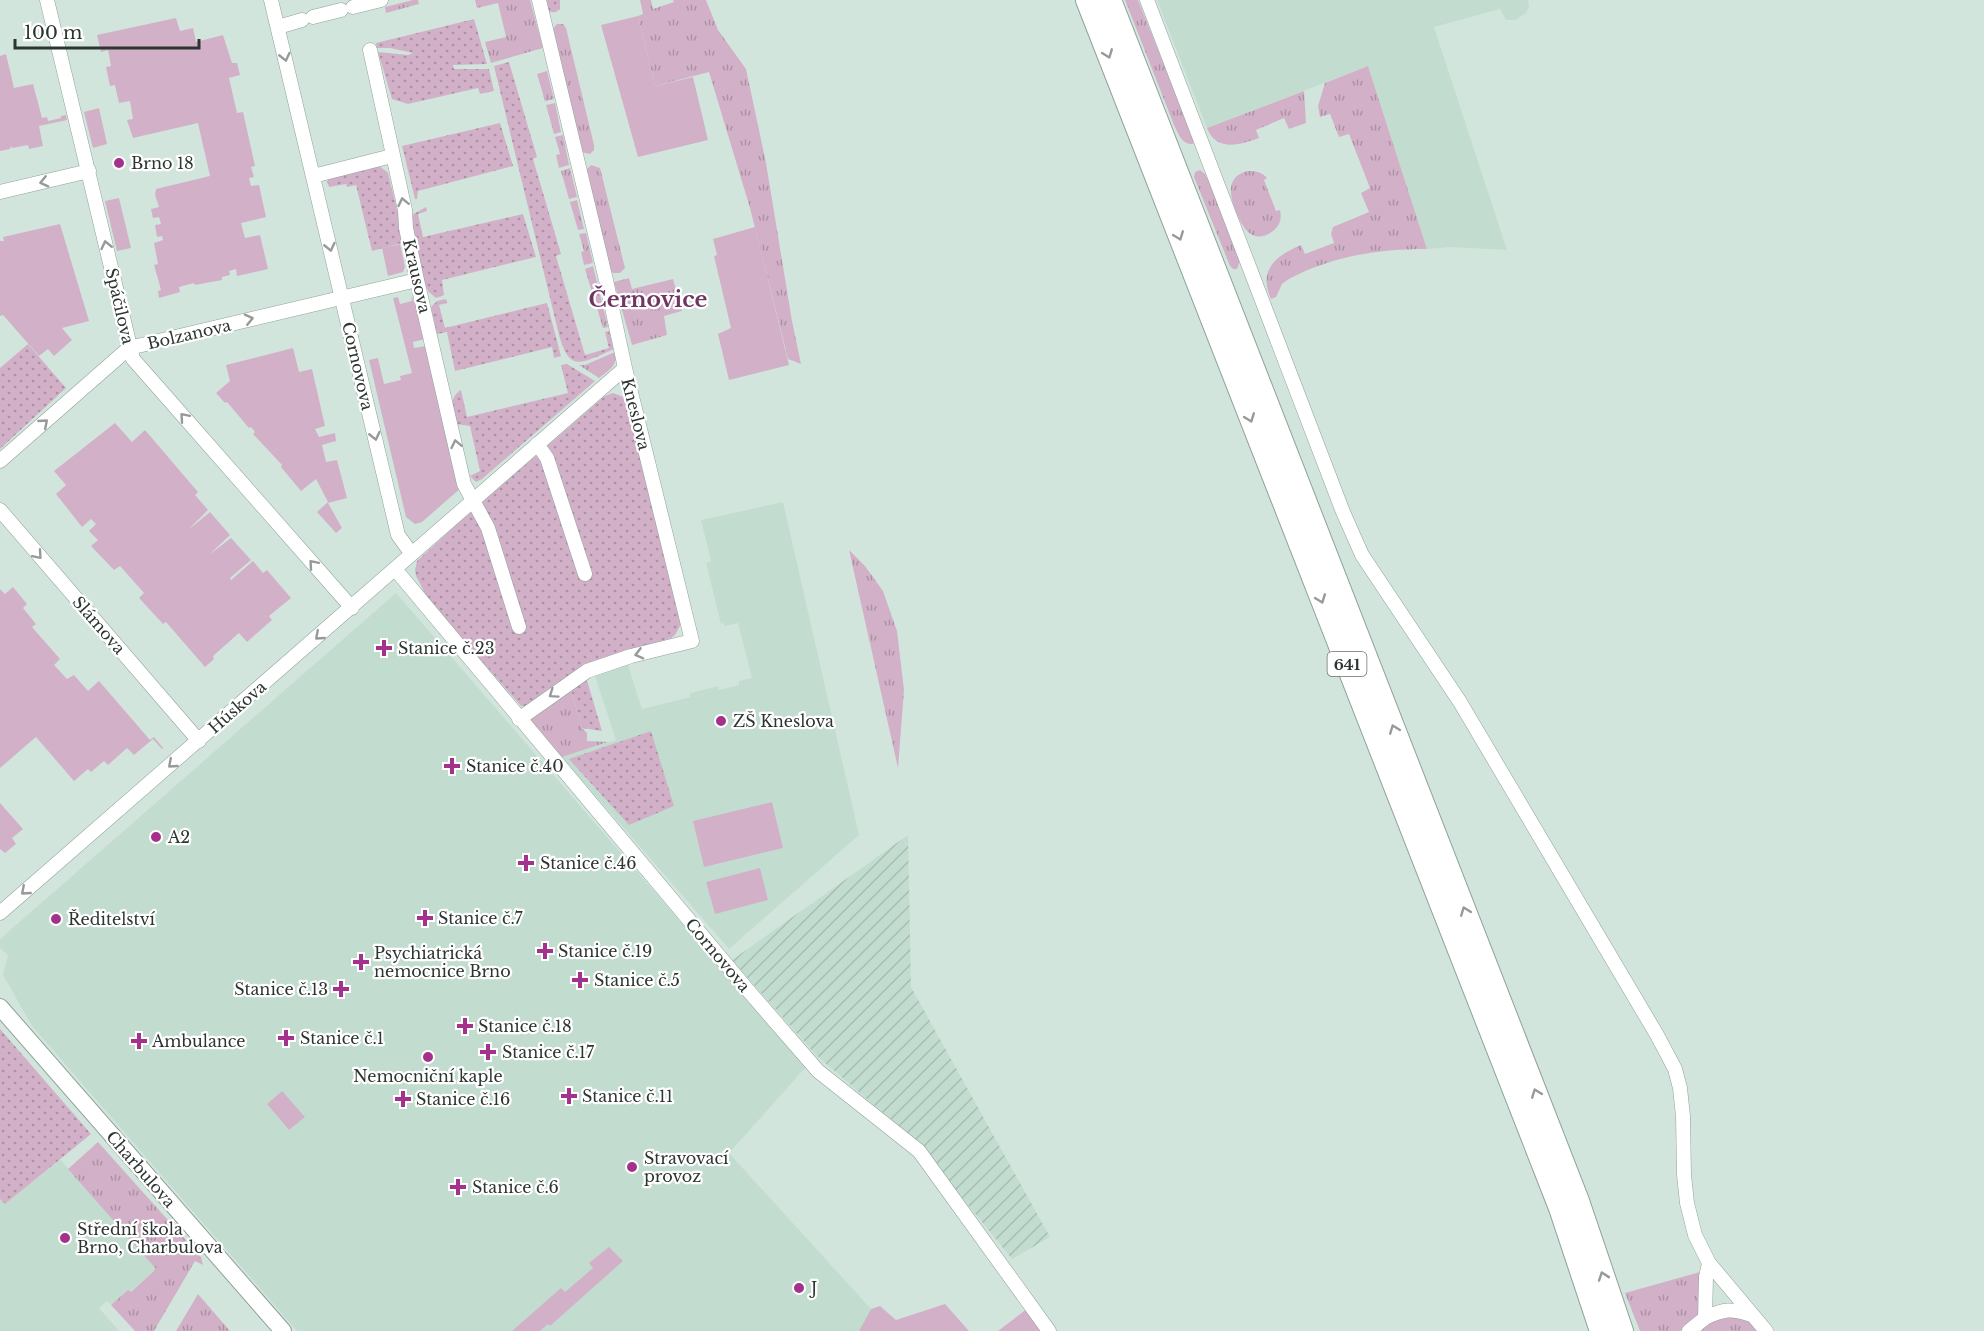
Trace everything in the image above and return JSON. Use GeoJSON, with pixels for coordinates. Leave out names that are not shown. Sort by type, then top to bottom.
{"type":"FeatureCollection","features":[{"type":"Feature","properties":{"kind":"highway","name":"641"},"geometry":{"type":"LineString","coordinates":[[1087,0],[1560,1208],[1601,1331]]}},
{"type":"Feature","properties":{"kind":"highway","name":"641"},"geometry":{"type":"LineString","coordinates":[[1110,0],[1578,1201],[1622,1331]]}},
{"type":"Feature","properties":{"kind":"street","name":"Spáčilova"},"geometry":{"type":"LineString","coordinates":[[47,0],[133,359],[352,608]]}},
{"type":"Feature","properties":{"kind":"street","name":"Cornovova"},"geometry":{"type":"LineString","coordinates":[[271,0],[398,535],[411,553]]}},
{"type":"Feature","properties":{"kind":"street"},"geometry":{"type":"LineString","coordinates":[[278,27],[381,0]]}},
{"type":"Feature","properties":{"kind":"street","name":"Kneslova"},"geometry":{"type":"LineString","coordinates":[[519,719],[587,671],[631,656],[692,641],[539,0]]}},
{"type":"Feature","properties":{"kind":"street"},"geometry":{"type":"LineString","coordinates":[[1147,0],[1354,539],[1386,593],[1474,725],[1657,1035],[1674,1069],[1682,1102],[1683,1175],[1695,1235],[1709,1263],[1766,1331]]}},
{"type":"Feature","properties":{"kind":"street","name":"Krausova"},"geometry":{"type":"LineString","coordinates":[[370,50],[405,210],[406,228],[417,280],[464,484],[473,500]]}},
{"type":"Feature","properties":{"kind":"street"},"geometry":{"type":"LineString","coordinates":[[313,176],[392,156]]}},
{"type":"Feature","properties":{"kind":"street"},"geometry":{"type":"LineString","coordinates":[[0,192],[89,171]]}},
{"type":"Feature","properties":{"kind":"street","name":"Bolzanova"},"geometry":{"type":"LineString","coordinates":[[0,461],[129,348],[417,280]]}},
{"type":"Feature","properties":{"kind":"street","name":"Húskova"},"geometry":{"type":"LineString","coordinates":[[0,913],[625,368]]}},
{"type":"Feature","properties":{"kind":"street"},"geometry":{"type":"LineString","coordinates":[[537,444],[547,458],[585,574]]}},
{"type":"Feature","properties":{"kind":"street"},"geometry":{"type":"LineString","coordinates":[[473,500],[488,528],[519,627]]}},
{"type":"Feature","properties":{"kind":"street","name":"Slámova"},"geometry":{"type":"LineString","coordinates":[[0,510],[199,741]]}},
{"type":"Feature","properties":{"kind":"street","name":"Cornovova"},"geometry":{"type":"LineString","coordinates":[[395,569],[519,719],[818,1071],[919,1151],[1049,1331]]}},
{"type":"Feature","properties":{"kind":"street","name":"Charbulova"},"geometry":{"type":"LineString","coordinates":[[0,1006],[283,1331]]}},
{"type":"Feature","properties":{"kind":"street"},"geometry":{"type":"LineString","coordinates":[[1705,1318],[1706,1277],[1709,1263]]}},
{"type":"Feature","properties":{"kind":"street"},"geometry":{"type":"LineString","coordinates":[[1689,1331],[1705,1318],[1718,1312],[1736,1310],[1753,1316]]}},
{"type":"Feature","properties":{"kind":"shaded area"},"geometry":{"type":"Polygon","coordinates":[[[1157,0],[1528,0],[1529,7],[1525,14],[1515,20],[1506,20],[1500,9],[1434,27],[1507,250],[1450,247],[1427,249],[1368,66],[1207,128],[1157,0]]]}},
{"type":"Feature","properties":{"kind":"shaded area","name":"ZŠ Kneslova"},"geometry":{"type":"Polygon","coordinates":[[[783,502],[859,835],[729,949],[562,757],[616,740],[594,673],[627,662],[642,709],[690,697],[690,693],[718,686],[719,690],[739,685],[739,681],[752,678],[738,623],[724,626],[724,623],[721,624],[706,563],[711,561],[701,520],[783,502]]]}},
{"type":"Feature","properties":{"kind":"shaded area","name":"Psychiatrická nemocnice Brno"},"geometry":{"type":"Polygon","coordinates":[[[396,593],[806,1067],[729,1153],[871,1309],[859,1331],[297,1331],[32,1026],[3,975],[8,955],[0,948],[0,939],[396,593]]]}},
{"type":"Feature","properties":{"kind":"shaded area"},"geometry":{"type":"Polygon","coordinates":[[[908,835],[911,987],[1050,1237],[1012,1259],[916,1141],[817,1056],[732,960],[908,835]]]}},
{"type":"Feature","properties":{"kind":"shaded area","name":"Střední škola Brno, Charbulova"},"geometry":{"type":"Polygon","coordinates":[[[60,1159],[156,1269],[111,1305],[107,1301],[99,1308],[119,1331],[0,1331],[0,1199],[5,1204],[60,1159]]]}},
{"type":"Feature","properties":{"kind":"green space"},"geometry":{"type":"Polygon","coordinates":[[[418,0],[419,4],[386,13],[385,7],[418,0]]]}},
{"type":"Feature","properties":{"kind":"green space"},"geometry":{"type":"Polygon","coordinates":[[[475,0],[530,0],[543,48],[491,63],[485,42],[506,37],[498,3],[477,8],[475,0]]]}},
{"type":"Feature","properties":{"kind":"green space"},"geometry":{"type":"Polygon","coordinates":[[[545,0],[560,0],[560,9],[556,12],[549,11],[545,0]]]}},
{"type":"Feature","properties":{"kind":"green space"},"geometry":{"type":"Polygon","coordinates":[[[640,0],[651,0],[653,9],[674,2],[673,0],[706,0],[718,30],[746,69],[766,163],[801,364],[788,359],[750,208],[709,72],[655,86],[638,16],[643,14],[640,0]]]}},
{"type":"Feature","properties":{"kind":"green space"},"geometry":{"type":"Polygon","coordinates":[[[1125,0],[1138,0],[1194,140],[1193,144],[1183,141],[1174,125],[1125,0]]]}},
{"type":"Feature","properties":{"kind":"green space"},"geometry":{"type":"Polygon","coordinates":[[[638,16],[655,86],[693,77],[708,140],[638,157],[601,25],[638,16]]]}},
{"type":"Feature","properties":{"kind":"green space"},"geometry":{"type":"Polygon","coordinates":[[[176,18],[180,31],[193,28],[196,42],[223,35],[232,63],[237,63],[240,75],[229,78],[237,113],[243,112],[255,166],[251,167],[254,177],[249,178],[251,186],[259,185],[266,217],[241,223],[245,238],[260,235],[268,269],[237,276],[236,269],[229,271],[230,275],[222,277],[222,280],[179,287],[180,292],[159,298],[158,291],[161,290],[154,265],[158,264],[154,243],[163,240],[162,236],[157,237],[155,225],[161,224],[159,217],[153,218],[151,209],[159,207],[155,195],[156,189],[210,176],[198,123],[133,138],[127,120],[133,119],[130,101],[119,103],[115,85],[110,86],[106,67],[111,66],[108,50],[101,52],[97,35],[176,18]]]}},
{"type":"Feature","properties":{"kind":"green space"},"geometry":{"type":"Polygon","coordinates":[[[474,19],[487,64],[453,65],[454,69],[489,69],[494,91],[480,94],[478,88],[408,104],[392,99],[378,52],[408,55],[413,53],[377,48],[376,43],[474,19]]]}},
{"type":"Feature","properties":{"kind":"green space"},"geometry":{"type":"Polygon","coordinates":[[[557,24],[563,24],[566,28],[594,145],[594,150],[590,154],[581,152],[552,30],[557,24]]]}},
{"type":"Feature","properties":{"kind":"green space"},"geometry":{"type":"Polygon","coordinates":[[[6,54],[14,88],[33,84],[42,118],[47,117],[48,121],[66,115],[67,120],[39,126],[43,146],[29,149],[28,145],[12,148],[11,146],[10,149],[0,151],[0,56],[6,54]]]}},
{"type":"Feature","properties":{"kind":"green space"},"geometry":{"type":"Polygon","coordinates":[[[509,62],[537,157],[533,159],[561,254],[556,256],[585,355],[609,348],[605,332],[609,331],[614,349],[592,359],[577,362],[572,360],[562,345],[558,331],[494,66],[509,62]]]}},
{"type":"Feature","properties":{"kind":"green space"},"geometry":{"type":"Polygon","coordinates":[[[1368,66],[1427,249],[1391,250],[1339,259],[1289,279],[1282,284],[1276,297],[1271,299],[1267,289],[1268,272],[1277,259],[1301,245],[1305,254],[1334,243],[1331,234],[1333,227],[1369,212],[1361,193],[1370,188],[1349,134],[1339,137],[1330,114],[1320,117],[1318,106],[1325,83],[1368,66]]]}},
{"type":"Feature","properties":{"kind":"green space"},"geometry":{"type":"Polygon","coordinates":[[[547,71],[554,99],[545,101],[537,74],[547,71]]]}},
{"type":"Feature","properties":{"kind":"green space"},"geometry":{"type":"Polygon","coordinates":[[[1304,91],[1306,123],[1289,129],[1284,118],[1256,130],[1259,138],[1229,145],[1216,141],[1207,128],[1304,91]]]}},
{"type":"Feature","properties":{"kind":"green space"},"geometry":{"type":"Polygon","coordinates":[[[555,103],[561,132],[554,134],[546,105],[555,103]]]}},
{"type":"Feature","properties":{"kind":"green space"},"geometry":{"type":"Polygon","coordinates":[[[99,108],[107,144],[93,148],[84,112],[99,108]]]}},
{"type":"Feature","properties":{"kind":"green space"},"geometry":{"type":"Polygon","coordinates":[[[500,123],[513,166],[418,191],[417,199],[415,199],[402,146],[500,123]]]}},
{"type":"Feature","properties":{"kind":"green space"},"geometry":{"type":"Polygon","coordinates":[[[563,135],[569,165],[559,168],[556,155],[560,154],[555,137],[563,135]]]}},
{"type":"Feature","properties":{"kind":"green space"},"geometry":{"type":"Polygon","coordinates":[[[377,164],[388,173],[405,242],[372,251],[356,185],[329,187],[327,181],[331,177],[377,164]]]}},
{"type":"Feature","properties":{"kind":"green space"},"geometry":{"type":"Polygon","coordinates":[[[591,165],[600,168],[625,268],[620,273],[613,273],[610,270],[585,171],[591,165]]]}},
{"type":"Feature","properties":{"kind":"green space"},"geometry":{"type":"Polygon","coordinates":[[[570,168],[577,197],[569,199],[561,171],[570,168]]]}},
{"type":"Feature","properties":{"kind":"green space"},"geometry":{"type":"Polygon","coordinates":[[[1200,170],[1210,183],[1240,261],[1237,269],[1230,266],[1194,177],[1195,172],[1200,170]]]}},
{"type":"Feature","properties":{"kind":"green space"},"geometry":{"type":"Polygon","coordinates":[[[1248,171],[1259,172],[1267,178],[1264,180],[1276,211],[1280,210],[1281,213],[1277,227],[1260,237],[1254,236],[1242,224],[1232,199],[1233,182],[1236,177],[1248,171]]]}},
{"type":"Feature","properties":{"kind":"green space"},"geometry":{"type":"Polygon","coordinates":[[[119,198],[131,248],[117,251],[105,201],[119,198]]]}},
{"type":"Feature","properties":{"kind":"green space"},"geometry":{"type":"Polygon","coordinates":[[[577,200],[584,229],[578,230],[570,202],[577,200]]]}},
{"type":"Feature","properties":{"kind":"green space"},"geometry":{"type":"Polygon","coordinates":[[[426,207],[427,211],[418,214],[423,237],[523,214],[536,257],[442,280],[444,295],[436,298],[423,282],[409,228],[412,215],[426,207]]]}},
{"type":"Feature","properties":{"kind":"green space"},"geometry":{"type":"Polygon","coordinates":[[[60,224],[89,321],[62,328],[72,340],[54,356],[48,349],[39,356],[3,315],[0,316],[0,241],[4,241],[3,237],[60,224]]]}},
{"type":"Feature","properties":{"kind":"green space"},"geometry":{"type":"Polygon","coordinates":[[[755,227],[789,365],[729,380],[718,334],[731,328],[714,256],[717,255],[713,239],[755,227]]]}},
{"type":"Feature","properties":{"kind":"green space"},"geometry":{"type":"Polygon","coordinates":[[[586,233],[593,263],[584,265],[581,252],[584,251],[579,234],[586,233]]]}},
{"type":"Feature","properties":{"kind":"green space"},"geometry":{"type":"Polygon","coordinates":[[[400,244],[405,267],[403,272],[388,276],[382,248],[400,244]]]}},
{"type":"Feature","properties":{"kind":"green space"},"geometry":{"type":"Polygon","coordinates":[[[593,266],[608,327],[603,328],[585,269],[593,266]]]}},
{"type":"Feature","properties":{"kind":"green space"},"geometry":{"type":"Polygon","coordinates":[[[629,278],[632,289],[673,279],[682,311],[664,316],[667,335],[632,345],[614,282],[629,278]]]}},
{"type":"Feature","properties":{"kind":"green space"},"geometry":{"type":"Polygon","coordinates":[[[411,296],[416,305],[425,339],[413,342],[414,348],[426,346],[461,488],[422,522],[415,524],[406,517],[369,360],[378,358],[384,384],[401,380],[400,376],[412,373],[393,298],[398,297],[400,304],[412,301],[411,296]]]}},
{"type":"Feature","properties":{"kind":"green space"},"geometry":{"type":"Polygon","coordinates":[[[446,299],[447,303],[439,305],[445,328],[547,303],[561,356],[554,358],[552,347],[455,371],[447,332],[437,334],[431,307],[437,301],[446,299]]]}},
{"type":"Feature","properties":{"kind":"green space"},"geometry":{"type":"Polygon","coordinates":[[[28,344],[66,388],[0,449],[0,368],[28,344]]]}},
{"type":"Feature","properties":{"kind":"green space"},"geometry":{"type":"Polygon","coordinates":[[[293,348],[299,372],[312,369],[325,426],[315,429],[319,437],[335,433],[336,441],[322,445],[326,462],[337,460],[347,498],[328,503],[342,528],[336,533],[317,512],[328,502],[316,479],[301,491],[281,467],[282,465],[253,434],[255,432],[251,427],[249,428],[227,402],[225,403],[216,393],[230,381],[226,365],[293,348]]]}},
{"type":"Feature","properties":{"kind":"green space"},"geometry":{"type":"Polygon","coordinates":[[[615,352],[614,364],[599,378],[579,365],[585,365],[615,352]]]}},
{"type":"Feature","properties":{"kind":"green space"},"geometry":{"type":"Polygon","coordinates":[[[567,364],[595,381],[476,482],[470,476],[480,471],[470,426],[456,424],[453,414],[452,405],[457,393],[461,390],[467,417],[568,393],[561,365],[567,364]]]}},
{"type":"Feature","properties":{"kind":"green space"},"geometry":{"type":"Polygon","coordinates":[[[613,393],[626,398],[681,624],[671,638],[582,665],[583,670],[526,706],[521,706],[428,599],[416,576],[417,561],[605,396],[613,393]]]}},
{"type":"Feature","properties":{"kind":"green space"},"geometry":{"type":"Polygon","coordinates":[[[115,423],[132,442],[145,430],[198,492],[195,495],[208,510],[188,530],[210,512],[230,535],[209,555],[231,538],[251,560],[230,578],[231,580],[253,561],[263,573],[267,570],[291,598],[269,616],[272,620],[247,642],[239,633],[213,656],[214,659],[205,667],[166,622],[163,624],[139,598],[144,593],[120,566],[114,570],[91,546],[98,540],[89,531],[96,524],[91,519],[82,527],[56,494],[66,485],[54,471],[115,423]]]}},
{"type":"Feature","properties":{"kind":"green space"},"geometry":{"type":"Polygon","coordinates":[[[849,550],[865,566],[883,591],[897,631],[904,690],[898,768],[849,550]]]}},
{"type":"Feature","properties":{"kind":"green space"},"geometry":{"type":"Polygon","coordinates":[[[13,587],[27,604],[23,608],[36,624],[32,627],[60,659],[54,665],[67,679],[74,675],[88,691],[99,681],[150,740],[154,737],[162,749],[153,739],[134,755],[127,748],[108,765],[104,761],[91,772],[88,769],[74,781],[36,737],[0,768],[0,589],[5,594],[13,587]]]}},
{"type":"Feature","properties":{"kind":"green space"},"geometry":{"type":"Polygon","coordinates":[[[586,677],[602,731],[582,728],[570,687],[586,677]]]}},
{"type":"Feature","properties":{"kind":"green space"},"geometry":{"type":"Polygon","coordinates":[[[570,687],[582,728],[587,733],[587,741],[608,742],[562,757],[532,725],[531,719],[532,715],[570,687]]]}},
{"type":"Feature","properties":{"kind":"green space"},"geometry":{"type":"Polygon","coordinates":[[[651,731],[674,806],[629,825],[569,759],[651,731]]]}},
{"type":"Feature","properties":{"kind":"green space"},"geometry":{"type":"Polygon","coordinates":[[[772,802],[783,848],[704,867],[693,821],[772,802]]]}},
{"type":"Feature","properties":{"kind":"green space"},"geometry":{"type":"Polygon","coordinates":[[[0,803],[23,829],[12,838],[16,844],[5,853],[0,849],[0,803]]]}},
{"type":"Feature","properties":{"kind":"green space"},"geometry":{"type":"Polygon","coordinates":[[[760,868],[768,900],[715,914],[706,882],[760,868]]]}},
{"type":"Feature","properties":{"kind":"green space"},"geometry":{"type":"Polygon","coordinates":[[[0,1029],[91,1134],[5,1204],[0,1199],[0,1029]]]}},
{"type":"Feature","properties":{"kind":"green space"},"geometry":{"type":"Polygon","coordinates":[[[282,1091],[305,1117],[289,1130],[267,1104],[282,1091]]]}},
{"type":"Feature","properties":{"kind":"green space"},"geometry":{"type":"Polygon","coordinates":[[[107,1138],[210,1255],[208,1258],[104,1140],[107,1138]]]}},
{"type":"Feature","properties":{"kind":"green space"},"geometry":{"type":"Polygon","coordinates":[[[98,1142],[201,1257],[203,1265],[195,1261],[154,1331],[135,1331],[111,1305],[128,1290],[131,1292],[156,1269],[68,1169],[98,1142]]]}},
{"type":"Feature","properties":{"kind":"green space"},"geometry":{"type":"Polygon","coordinates":[[[609,1247],[623,1261],[550,1326],[548,1324],[540,1331],[512,1331],[561,1288],[565,1292],[593,1268],[589,1263],[609,1247]]]}},
{"type":"Feature","properties":{"kind":"green space"},"geometry":{"type":"Polygon","coordinates":[[[1700,1272],[1703,1299],[1696,1318],[1680,1331],[1640,1331],[1625,1293],[1700,1272]]]}},
{"type":"Feature","properties":{"kind":"green space"},"geometry":{"type":"Polygon","coordinates":[[[198,1294],[230,1331],[176,1331],[198,1294]]]}},
{"type":"Feature","properties":{"kind":"green space"},"geometry":{"type":"Polygon","coordinates":[[[945,1304],[969,1331],[859,1331],[871,1309],[880,1306],[896,1320],[945,1304]]]}},
{"type":"Feature","properties":{"kind":"green space"},"geometry":{"type":"Polygon","coordinates":[[[1028,1308],[1043,1331],[998,1331],[1028,1308]]]}},
{"type":"Feature","properties":{"kind":"green space"},"geometry":{"type":"Polygon","coordinates":[[[1725,1314],[1745,1316],[1766,1331],[1702,1331],[1706,1324],[1725,1314]]]}},
{"type":"Feature","properties":{"kind":"place","name":"Brno 18"},"geometry":{"type":"Point","coordinates":[119,163]}},
{"type":"Feature","properties":{"kind":"place","name":"Stanice č.23"},"geometry":{"type":"Point","coordinates":[384,648]}},
{"type":"Feature","properties":{"kind":"place","name":"ZŠ Kneslova"},"geometry":{"type":"Point","coordinates":[721,721]}},
{"type":"Feature","properties":{"kind":"place","name":"Stanice č.40"},"geometry":{"type":"Point","coordinates":[452,766]}},
{"type":"Feature","properties":{"kind":"place","name":"A2"},"geometry":{"type":"Point","coordinates":[156,837]}},
{"type":"Feature","properties":{"kind":"place","name":"Stanice č.46"},"geometry":{"type":"Point","coordinates":[526,863]}},
{"type":"Feature","properties":{"kind":"place","name":"Stanice č.7"},"geometry":{"type":"Point","coordinates":[425,918]}},
{"type":"Feature","properties":{"kind":"place","name":"Ředitelství"},"geometry":{"type":"Point","coordinates":[56,919]}},
{"type":"Feature","properties":{"kind":"place","name":"Stanice č.19"},"geometry":{"type":"Point","coordinates":[545,951]}},
{"type":"Feature","properties":{"kind":"place","name":"Psychiatrická nemocnice Brno"},"geometry":{"type":"Point","coordinates":[361,962]}},
{"type":"Feature","properties":{"kind":"place","name":"Stanice č.5"},"geometry":{"type":"Point","coordinates":[580,980]}},
{"type":"Feature","properties":{"kind":"place","name":"Stanice č.13"},"geometry":{"type":"Point","coordinates":[341,989]}},
{"type":"Feature","properties":{"kind":"place","name":"Stanice č.18"},"geometry":{"type":"Point","coordinates":[465,1026]}},
{"type":"Feature","properties":{"kind":"place","name":"Stanice č.1"},"geometry":{"type":"Point","coordinates":[286,1038]}},
{"type":"Feature","properties":{"kind":"place","name":"Ambulance"},"geometry":{"type":"Point","coordinates":[139,1041]}},
{"type":"Feature","properties":{"kind":"place","name":"Stanice č.17"},"geometry":{"type":"Point","coordinates":[488,1052]}},
{"type":"Feature","properties":{"kind":"place","name":"Nemocniční kaple"},"geometry":{"type":"Point","coordinates":[428,1057]}},
{"type":"Feature","properties":{"kind":"place","name":"Stanice č.11"},"geometry":{"type":"Point","coordinates":[569,1096]}},
{"type":"Feature","properties":{"kind":"place","name":"Stanice č.16"},"geometry":{"type":"Point","coordinates":[403,1099]}},
{"type":"Feature","properties":{"kind":"place","name":"Stravovací provoz"},"geometry":{"type":"Point","coordinates":[632,1167]}},
{"type":"Feature","properties":{"kind":"place","name":"Stanice č.6"},"geometry":{"type":"Point","coordinates":[458,1187]}},
{"type":"Feature","properties":{"kind":"place","name":"Střední škola Brno, Charbulova"},"geometry":{"type":"Point","coordinates":[65,1238]}},
{"type":"Feature","properties":{"kind":"place","name":"J"},"geometry":{"type":"Point","coordinates":[799,1288]}},
{"type":"Feature","properties":{"kind":"district","name":"Černovice"},"geometry":{"type":"Point","coordinates":[648,299]}}]}
